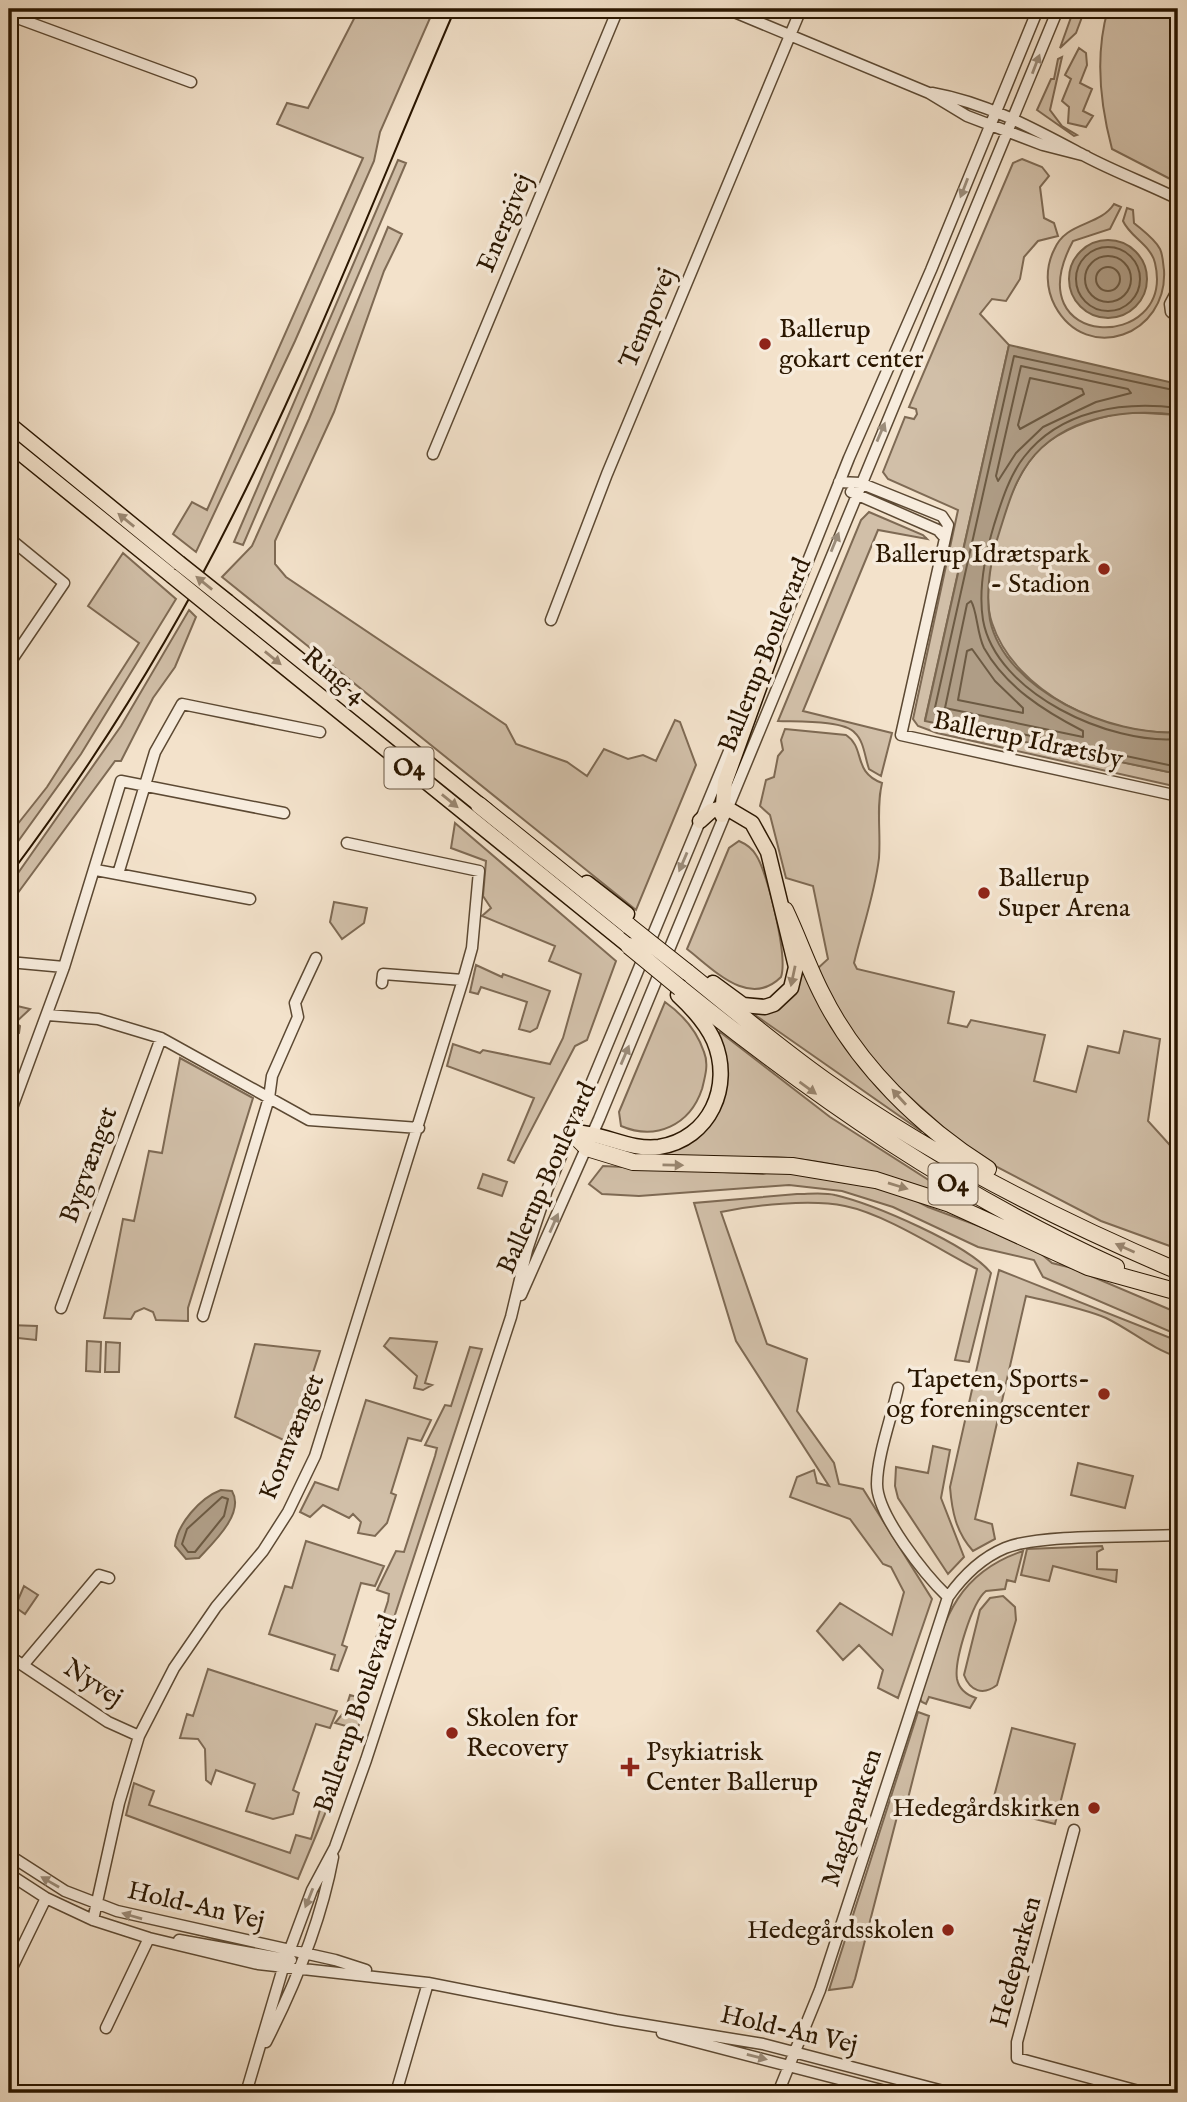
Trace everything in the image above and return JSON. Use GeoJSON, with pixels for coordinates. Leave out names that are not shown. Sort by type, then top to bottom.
{"type":"FeatureCollection","features":[{"type":"Feature","properties":{"kind":"highway","name":"O4"},"geometry":{"type":"LineString","coordinates":[[479,805],[628,933],[679,992],[806,1087],[926,1168],[1057,1240],[1175,1292]]}},
{"type":"Feature","properties":{"kind":"highway"},"geometry":{"type":"LineString","coordinates":[[785,910],[822,995],[863,1057],[913,1113],[960,1152],[1072,1224]]}},
{"type":"Feature","properties":{"kind":"highway","name":"O4"},"geometry":{"type":"LineString","coordinates":[[628,933],[688,969],[802,1063],[865,1107],[936,1151],[1072,1224],[1178,1271]]}},
{"type":"Feature","properties":{"kind":"highway"},"geometry":{"type":"LineString","coordinates":[[571,1132],[587,1148],[634,1162],[792,1166],[877,1180],[950,1204],[1088,1267],[1175,1292]]}},
{"type":"Feature","properties":{"kind":"main road","name":"Ring 4"},"geometry":{"type":"LineString","coordinates":[[9,424],[479,805]]}},
{"type":"Feature","properties":{"kind":"main road","name":"Ring 4"},"geometry":{"type":"LineString","coordinates":[[9,444],[220,615],[628,933]]}},
{"type":"Feature","properties":{"kind":"main road"},"geometry":{"type":"LineString","coordinates":[[724,811],[725,782],[773,649]]}},
{"type":"Feature","properties":{"kind":"main road"},"geometry":{"type":"LineString","coordinates":[[688,969],[743,1005],[752,1007],[774,1004],[791,988],[795,977],[794,956],[785,910],[768,852],[748,820],[724,811],[700,821]]}},
{"type":"Feature","properties":{"kind":"main road"},"geometry":{"type":"LineString","coordinates":[[571,1132],[593,1132],[635,1146],[660,1147],[697,1130],[713,1110],[721,1087],[716,1048],[696,1013],[679,992]]}},
{"type":"Feature","properties":{"kind":"street","name":"Energivej"},"geometry":{"type":"LineString","coordinates":[[433,454],[618,9]]}},
{"type":"Feature","properties":{"kind":"street"},"geometry":{"type":"LineString","coordinates":[[727,9],[929,93],[953,109],[1008,132],[1043,145],[1086,156]]}},
{"type":"Feature","properties":{"kind":"street","name":"Tempovej"},"geometry":{"type":"LineString","coordinates":[[551,620],[607,474],[801,9]]}},
{"type":"Feature","properties":{"kind":"street","name":"Ballerup Boulevard"},"geometry":{"type":"LineString","coordinates":[[259,2054],[305,1954],[326,1894],[335,1847],[511,1317],[530,1239],[571,1132],[773,649],[839,482],[931,270],[1038,9]]}},
{"type":"Feature","properties":{"kind":"street","name":"Ballerup Boulevard"},"geometry":{"type":"LineString","coordinates":[[511,1317],[587,1148],[854,495],[1058,9]]}},
{"type":"Feature","properties":{"kind":"street"},"geometry":{"type":"LineString","coordinates":[[9,15],[191,82]]}},
{"type":"Feature","properties":{"kind":"street"},"geometry":{"type":"LineString","coordinates":[[929,93],[958,98],[1013,119],[1178,199]]}},
{"type":"Feature","properties":{"kind":"street"},"geometry":{"type":"LineString","coordinates":[[1178,289],[1170,304],[1171,312],[1178,317]]}},
{"type":"Feature","properties":{"kind":"street"},"geometry":{"type":"LineString","coordinates":[[839,482],[860,483],[942,516],[948,525],[945,538]]}},
{"type":"Feature","properties":{"kind":"street"},"geometry":{"type":"LineString","coordinates":[[839,482],[854,495],[938,530],[945,538]]}},
{"type":"Feature","properties":{"kind":"street"},"geometry":{"type":"LineString","coordinates":[[9,538],[64,583],[9,664]]}},
{"type":"Feature","properties":{"kind":"street","name":"Ballerup Idrætsby"},"geometry":{"type":"LineString","coordinates":[[945,538],[901,735],[1178,796]]}},
{"type":"Feature","properties":{"kind":"street"},"geometry":{"type":"LineString","coordinates":[[118,874],[155,752],[182,704],[320,732]]}},
{"type":"Feature","properties":{"kind":"street"},"geometry":{"type":"LineString","coordinates":[[9,1116],[65,967],[121,781],[284,813]]}},
{"type":"Feature","properties":{"kind":"street","name":"Kornvænget"},"geometry":{"type":"LineString","coordinates":[[93,1920],[119,1803],[139,1736],[174,1668],[216,1607],[263,1551],[300,1490],[315,1455],[419,1128],[472,948],[479,871],[347,843]]}},
{"type":"Feature","properties":{"kind":"street"},"geometry":{"type":"LineString","coordinates":[[96,870],[250,898]]}},
{"type":"Feature","properties":{"kind":"street"},"geometry":{"type":"LineString","coordinates":[[203,1316],[269,1098],[272,1076],[298,1017],[295,1003],[316,958]]}},
{"type":"Feature","properties":{"kind":"street"},"geometry":{"type":"LineString","coordinates":[[9,962],[65,967]]}},
{"type":"Feature","properties":{"kind":"street"},"geometry":{"type":"LineString","coordinates":[[382,983],[383,974],[464,980]]}},
{"type":"Feature","properties":{"kind":"street"},"geometry":{"type":"LineString","coordinates":[[48,1015],[98,1020],[161,1038],[309,1120],[419,1128]]}},
{"type":"Feature","properties":{"kind":"street","name":"Bygvænget"},"geometry":{"type":"LineString","coordinates":[[61,1308],[161,1038]]}},
{"type":"Feature","properties":{"kind":"street"},"geometry":{"type":"LineString","coordinates":[[898,1388],[877,1483],[880,1502],[922,1572],[948,1597]]}},
{"type":"Feature","properties":{"kind":"street","name":"Magleparken"},"geometry":{"type":"LineString","coordinates":[[778,2093],[823,1981],[948,1597],[962,1577],[1006,1548],[1032,1542],[1178,1535]]}},
{"type":"Feature","properties":{"kind":"street","name":"Nyvej"},"geometry":{"type":"LineString","coordinates":[[24,1664],[99,1575],[109,1578]]}},
{"type":"Feature","properties":{"kind":"street","name":"Nyvej"},"geometry":{"type":"LineString","coordinates":[[9,1656],[108,1722],[139,1736]]}},
{"type":"Feature","properties":{"kind":"street","name":"Hedeparken"},"geometry":{"type":"LineString","coordinates":[[1074,1830],[1017,2042],[1017,2058],[1146,2093]]}},
{"type":"Feature","properties":{"kind":"street","name":"Ballerup Boulevard"},"geometry":{"type":"LineString","coordinates":[[259,2054],[286,1960],[312,1890],[335,1847]]}},
{"type":"Feature","properties":{"kind":"street","name":"Hold-An Vej"},"geometry":{"type":"LineString","coordinates":[[9,1855],[57,1886],[95,1903],[286,1960],[299,1968],[428,1983],[616,2020],[694,2032],[796,2053],[951,2093]]}},
{"type":"Feature","properties":{"kind":"street","name":"Hold-An Vej"},"geometry":{"type":"LineString","coordinates":[[9,1874],[46,1898],[93,1920],[152,1939],[286,1960],[305,1954],[335,1959],[383,1976]]}},
{"type":"Feature","properties":{"kind":"street"},"geometry":{"type":"LineString","coordinates":[[9,1974],[46,1898]]}},
{"type":"Feature","properties":{"kind":"street","name":"Hold-An Vej"},"geometry":{"type":"LineString","coordinates":[[106,2028],[152,1939]]}},
{"type":"Feature","properties":{"kind":"street"},"geometry":{"type":"LineString","coordinates":[[396,2093],[428,1983]]}},
{"type":"Feature","properties":{"kind":"street","name":"Hold-An Vej"},"geometry":{"type":"LineString","coordinates":[[616,2020],[893,2093]]}},
{"type":"Feature","properties":{"kind":"street"},"geometry":{"type":"LineString","coordinates":[[246,2093],[259,2054]]}},
{"type":"Feature","properties":{"kind":"street"},"geometry":{"type":"LineString","coordinates":[[1177,2093],[1178,2087]]}},
{"type":"Feature","properties":{"kind":"shaded area"},"geometry":{"type":"Polygon","coordinates":[[[359,9],[434,9],[380,132],[374,161],[295,341],[196,552],[173,534],[192,502],[207,510],[363,158],[277,124],[287,103],[308,108],[359,9]]]}},
{"type":"Feature","properties":{"kind":"shaded area"},"geometry":{"type":"Polygon","coordinates":[[[1074,9],[1085,9],[1076,33],[1060,48],[1074,9]]]}},
{"type":"Feature","properties":{"kind":"shaded area"},"geometry":{"type":"Polygon","coordinates":[[[1108,9],[1178,9],[1178,183],[1112,149],[1104,114],[1100,61],[1108,9]]]}},
{"type":"Feature","properties":{"kind":"shaded area"},"geometry":{"type":"Polygon","coordinates":[[[1079,48],[1086,53],[1087,65],[1080,83],[1092,89],[1083,111],[1093,116],[1086,127],[1068,123],[1069,107],[1062,101],[1071,79],[1065,75],[1079,48]]]}},
{"type":"Feature","properties":{"kind":"shaded area"},"geometry":{"type":"Polygon","coordinates":[[[1062,57],[1050,110],[1062,126],[1077,135],[1074,136],[1037,110],[1051,79],[1054,79],[1058,59],[1062,57]]]}},
{"type":"Feature","properties":{"kind":"shaded area"},"geometry":{"type":"Polygon","coordinates":[[[1022,159],[1042,167],[1049,176],[1040,187],[1044,218],[1054,223],[1058,236],[1038,241],[1024,257],[1020,279],[1006,301],[992,299],[980,314],[1009,345],[925,720],[1178,774],[1178,787],[937,733],[918,726],[913,719],[958,510],[888,479],[883,472],[905,417],[914,419],[917,414],[916,409],[909,407],[1013,163],[1022,159]]]}},
{"type":"Feature","properties":{"kind":"shaded area"},"geometry":{"type":"Polygon","coordinates":[[[398,160],[406,163],[243,545],[234,542],[398,160]]]}},
{"type":"Feature","properties":{"kind":"shaded area"},"geometry":{"type":"Polygon","coordinates":[[[1114,204],[1121,207],[1110,229],[1073,241],[1060,277],[1064,304],[1079,320],[1100,327],[1123,325],[1143,313],[1155,292],[1155,263],[1149,251],[1126,227],[1123,221],[1127,208],[1133,210],[1134,223],[1152,238],[1160,249],[1164,270],[1162,293],[1153,311],[1140,326],[1105,338],[1086,334],[1069,324],[1052,299],[1048,286],[1048,271],[1059,241],[1074,229],[1100,217],[1114,204]]]}},
{"type":"Feature","properties":{"kind":"shaded area"},"geometry":{"type":"Polygon","coordinates":[[[388,227],[402,234],[384,271],[334,412],[275,541],[275,564],[286,577],[506,725],[516,744],[567,762],[587,776],[604,749],[628,759],[643,755],[656,761],[675,720],[680,722],[696,765],[636,910],[222,577],[252,546],[309,419],[388,227]]]}},
{"type":"Feature","properties":{"kind":"shaded area"},"geometry":{"type":"Polygon","coordinates":[[[1128,412],[1178,415],[1178,732],[1151,732],[1094,718],[1067,706],[1043,690],[1021,670],[1004,648],[992,623],[988,604],[992,556],[998,531],[1017,482],[1029,463],[1041,448],[1060,434],[1093,420],[1128,412]]]}},
{"type":"Feature","properties":{"kind":"shaded area"},"geometry":{"type":"Polygon","coordinates":[[[869,512],[927,539],[878,530],[803,711],[892,733],[881,776],[869,769],[860,740],[849,729],[819,722],[778,721],[861,520],[869,512]]]}},
{"type":"Feature","properties":{"kind":"shaded area"},"geometry":{"type":"Polygon","coordinates":[[[123,553],[176,599],[81,754],[9,854],[9,835],[47,787],[139,643],[88,606],[123,553]]]}},
{"type":"Feature","properties":{"kind":"shaded area"},"geometry":{"type":"Polygon","coordinates":[[[189,610],[196,617],[175,667],[153,698],[121,761],[115,761],[9,905],[9,886],[121,726],[189,610]]]}},
{"type":"Feature","properties":{"kind":"shaded area"},"geometry":{"type":"Polygon","coordinates":[[[785,729],[846,735],[856,746],[867,773],[882,783],[879,802],[879,858],[854,963],[857,969],[954,992],[948,1023],[967,1027],[971,1020],[1045,1035],[1034,1081],[1076,1092],[1088,1046],[1119,1053],[1124,1031],[1160,1039],[1148,1121],[1178,1154],[1178,1249],[1101,1221],[974,1155],[894,1083],[868,1054],[846,1024],[816,970],[828,959],[813,886],[786,878],[770,815],[760,806],[766,780],[774,777],[778,756],[783,750],[781,740],[785,729]]]}},
{"type":"Feature","properties":{"kind":"shaded area"},"geometry":{"type":"Polygon","coordinates":[[[455,823],[616,961],[587,1040],[575,1046],[514,1163],[508,1160],[534,1098],[447,1066],[453,1044],[480,1053],[483,1050],[550,1064],[563,1038],[581,974],[549,961],[555,946],[482,916],[491,908],[483,896],[486,861],[451,848],[455,823]]]}},
{"type":"Feature","properties":{"kind":"shaded area"},"geometry":{"type":"Polygon","coordinates":[[[739,841],[753,850],[761,865],[776,915],[782,952],[781,977],[769,986],[756,989],[732,982],[687,949],[729,848],[739,841]]]}},
{"type":"Feature","properties":{"kind":"shaded area"},"geometry":{"type":"Polygon","coordinates":[[[334,902],[367,908],[364,923],[342,939],[330,922],[334,902]]]}},
{"type":"Feature","properties":{"kind":"shaded area"},"geometry":{"type":"Polygon","coordinates":[[[802,964],[923,1127],[921,1131],[755,1015],[758,1011],[777,1007],[791,998],[799,984],[802,964]]]}},
{"type":"Feature","properties":{"kind":"shaded area"},"geometry":{"type":"Polygon","coordinates":[[[476,965],[502,977],[503,974],[550,991],[537,1028],[530,1032],[519,1029],[527,1002],[481,987],[478,994],[470,992],[476,965]]]}},
{"type":"Feature","properties":{"kind":"shaded area"},"geometry":{"type":"Polygon","coordinates":[[[665,1002],[683,1018],[701,1044],[706,1066],[702,1089],[689,1112],[670,1127],[647,1132],[634,1130],[621,1126],[619,1112],[665,1002]]]}},
{"type":"Feature","properties":{"kind":"shaded area"},"geometry":{"type":"Polygon","coordinates":[[[13,1005],[30,1009],[15,1023],[20,1026],[19,1033],[9,1038],[9,1026],[13,1022],[9,1020],[9,1009],[13,1005]]]}},
{"type":"Feature","properties":{"kind":"shaded area"},"geometry":{"type":"Polygon","coordinates":[[[720,1032],[830,1117],[952,1195],[949,1198],[882,1177],[813,1161],[766,1157],[745,1160],[695,1160],[611,1150],[612,1147],[658,1153],[682,1146],[705,1128],[717,1115],[715,1038],[720,1032]]]}},
{"type":"Feature","properties":{"kind":"shaded area"},"geometry":{"type":"Polygon","coordinates":[[[180,1058],[253,1098],[188,1308],[188,1321],[156,1320],[153,1312],[144,1308],[135,1312],[131,1319],[104,1318],[123,1219],[134,1221],[149,1151],[162,1153],[180,1058]]]}},
{"type":"Feature","properties":{"kind":"shaded area"},"geometry":{"type":"Polygon","coordinates":[[[603,1166],[763,1174],[776,1170],[890,1187],[928,1207],[1032,1246],[1052,1263],[1072,1268],[1178,1313],[1178,1335],[1043,1277],[1034,1260],[978,1247],[893,1207],[842,1191],[789,1185],[639,1196],[602,1194],[589,1184],[603,1166]]]}},
{"type":"Feature","properties":{"kind":"shaded area"},"geometry":{"type":"Polygon","coordinates":[[[483,1174],[507,1182],[502,1196],[478,1188],[483,1174]]]}},
{"type":"Feature","properties":{"kind":"shaded area"},"geometry":{"type":"Polygon","coordinates":[[[797,1194],[835,1195],[895,1216],[942,1238],[991,1273],[969,1362],[955,1360],[977,1269],[895,1224],[845,1206],[783,1204],[721,1212],[767,1344],[807,1359],[797,1411],[834,1463],[839,1484],[863,1489],[932,1599],[898,1698],[878,1688],[883,1670],[859,1645],[843,1660],[817,1631],[840,1603],[892,1635],[904,1592],[891,1567],[883,1564],[850,1519],[790,1497],[797,1477],[814,1470],[817,1483],[829,1486],[736,1341],[694,1203],[797,1194]]]}},
{"type":"Feature","properties":{"kind":"shaded area"},"geometry":{"type":"Polygon","coordinates":[[[999,1270],[1178,1341],[1178,1357],[1106,1318],[1026,1296],[975,1519],[992,1524],[995,1539],[973,1551],[956,1521],[950,1487],[999,1270]]]}},
{"type":"Feature","properties":{"kind":"shaded area"},"geometry":{"type":"Polygon","coordinates":[[[9,1325],[37,1326],[36,1340],[9,1337],[9,1325]]]}},
{"type":"Feature","properties":{"kind":"shaded area"},"geometry":{"type":"Polygon","coordinates":[[[390,1338],[437,1342],[425,1383],[432,1385],[423,1390],[414,1388],[417,1376],[384,1346],[390,1338]]]}},
{"type":"Feature","properties":{"kind":"shaded area"},"geometry":{"type":"Polygon","coordinates":[[[87,1341],[101,1342],[100,1372],[86,1371],[87,1341]]]}},
{"type":"Feature","properties":{"kind":"shaded area"},"geometry":{"type":"Polygon","coordinates":[[[106,1342],[120,1343],[119,1372],[105,1372],[106,1342]]]}},
{"type":"Feature","properties":{"kind":"shaded area"},"geometry":{"type":"Polygon","coordinates":[[[255,1344],[320,1351],[290,1443],[235,1417],[255,1344]]]}},
{"type":"Feature","properties":{"kind":"shaded area"},"geometry":{"type":"Polygon","coordinates":[[[470,1347],[482,1349],[348,1758],[298,1879],[126,1815],[134,1783],[154,1791],[149,1805],[290,1853],[296,1835],[311,1839],[346,1726],[335,1723],[345,1711],[350,1695],[357,1697],[388,1601],[389,1594],[377,1590],[396,1551],[404,1552],[437,1448],[425,1445],[445,1405],[451,1406],[470,1347]]]}},
{"type":"Feature","properties":{"kind":"shaded area"},"geometry":{"type":"Polygon","coordinates":[[[366,1400],[431,1420],[421,1441],[408,1438],[391,1493],[396,1495],[387,1523],[375,1536],[358,1533],[361,1522],[353,1514],[349,1518],[323,1505],[310,1517],[300,1512],[315,1482],[338,1490],[366,1400]]]}},
{"type":"Feature","properties":{"kind":"shaded area"},"geometry":{"type":"Polygon","coordinates":[[[933,1446],[950,1450],[941,1498],[964,1557],[948,1574],[898,1498],[895,1486],[896,1467],[928,1473],[933,1446]]]}},
{"type":"Feature","properties":{"kind":"shaded area"},"geometry":{"type":"Polygon","coordinates":[[[1078,1463],[1133,1476],[1125,1508],[1071,1495],[1078,1463]]]}},
{"type":"Feature","properties":{"kind":"shaded area"},"geometry":{"type":"Polygon","coordinates":[[[306,1541],[384,1566],[375,1586],[361,1583],[342,1645],[347,1647],[338,1671],[331,1669],[335,1655],[269,1634],[285,1586],[292,1588],[306,1541]]]}},
{"type":"Feature","properties":{"kind":"shaded area"},"geometry":{"type":"Polygon","coordinates":[[[1102,1546],[1103,1549],[1097,1552],[1097,1569],[1117,1570],[1116,1582],[1053,1566],[1049,1581],[1021,1575],[1027,1549],[1102,1546]]]}},
{"type":"Feature","properties":{"kind":"shaded area"},"geometry":{"type":"Polygon","coordinates":[[[1023,1551],[1015,1582],[1007,1580],[1005,1589],[986,1591],[975,1607],[965,1632],[958,1659],[957,1679],[964,1691],[976,1698],[970,1708],[929,1697],[926,1704],[922,1702],[920,1699],[942,1629],[963,1591],[978,1575],[1023,1551]]]}},
{"type":"Feature","properties":{"kind":"shaded area"},"geometry":{"type":"Polygon","coordinates":[[[24,1586],[38,1595],[25,1614],[15,1607],[24,1586]]]}},
{"type":"Feature","properties":{"kind":"shaded area"},"geometry":{"type":"Polygon","coordinates":[[[1003,1596],[1015,1607],[1016,1620],[997,1685],[982,1691],[973,1688],[964,1675],[980,1610],[990,1598],[1003,1596]]]}},
{"type":"Feature","properties":{"kind":"shaded area"},"geometry":{"type":"Polygon","coordinates":[[[208,1669],[337,1711],[330,1728],[316,1724],[293,1790],[299,1793],[293,1814],[273,1819],[246,1811],[255,1784],[216,1770],[211,1784],[206,1780],[205,1749],[198,1739],[180,1738],[187,1714],[193,1716],[208,1669]]]}},
{"type":"Feature","properties":{"kind":"shaded area"},"geometry":{"type":"Polygon","coordinates":[[[918,1712],[929,1716],[904,1814],[898,1813],[855,1979],[852,1987],[829,1990],[918,1712]]]}},
{"type":"Feature","properties":{"kind":"shaded area"},"geometry":{"type":"Polygon","coordinates":[[[1012,1728],[1075,1744],[1055,1824],[991,1808],[1012,1728]]]}},
{"type":"Feature","properties":{"kind":"water"},"geometry":{"type":"Polygon","coordinates":[[[1108,240],[1123,243],[1135,252],[1144,264],[1147,279],[1144,294],[1135,306],[1123,315],[1108,318],[1093,315],[1081,306],[1072,294],[1069,279],[1072,264],[1081,252],[1093,243],[1108,240]]]}},
{"type":"Feature","properties":{"kind":"water"},"geometry":{"type":"Polygon","coordinates":[[[1009,345],[1178,384],[1178,415],[1138,413],[1097,419],[1059,434],[1043,446],[1024,470],[1008,504],[992,563],[988,598],[990,620],[1000,645],[1017,668],[1039,688],[1094,717],[1123,727],[1152,732],[1178,732],[1178,774],[925,721],[1009,345]]]}},
{"type":"Feature","properties":{"kind":"water"},"geometry":{"type":"Polygon","coordinates":[[[221,1490],[232,1491],[235,1500],[231,1518],[199,1558],[186,1559],[175,1546],[180,1529],[198,1505],[221,1490]]]}},
{"type":"Feature","properties":{"kind":"tram line"},"geometry":{"type":"LineString","coordinates":[[9,876],[71,790],[129,701],[208,564],[292,392],[455,9]]}},
{"type":"Feature","properties":{"kind":"place","name":"Ballerup gokart center"},"geometry":{"type":"Point","coordinates":[765,344]}},
{"type":"Feature","properties":{"kind":"place","name":"Ballerup Idrætspark - Stadion"},"geometry":{"type":"Point","coordinates":[1104,569]}},
{"type":"Feature","properties":{"kind":"place","name":"Ballerup Super Arena"},"geometry":{"type":"Point","coordinates":[984,893]}},
{"type":"Feature","properties":{"kind":"place","name":"Tapeten, Sports- og foreningscenter"},"geometry":{"type":"Point","coordinates":[1104,1394]}},
{"type":"Feature","properties":{"kind":"place","name":"Skolen for Recovery"},"geometry":{"type":"Point","coordinates":[452,1733]}},
{"type":"Feature","properties":{"kind":"place","name":"Psykiatrisk Center Ballerup"},"geometry":{"type":"Point","coordinates":[630,1767]}},
{"type":"Feature","properties":{"kind":"place","name":"Hedegårdskirken"},"geometry":{"type":"Point","coordinates":[1094,1808]}},
{"type":"Feature","properties":{"kind":"place","name":"Hedegårdsskolen"},"geometry":{"type":"Point","coordinates":[948,1930]}}]}
